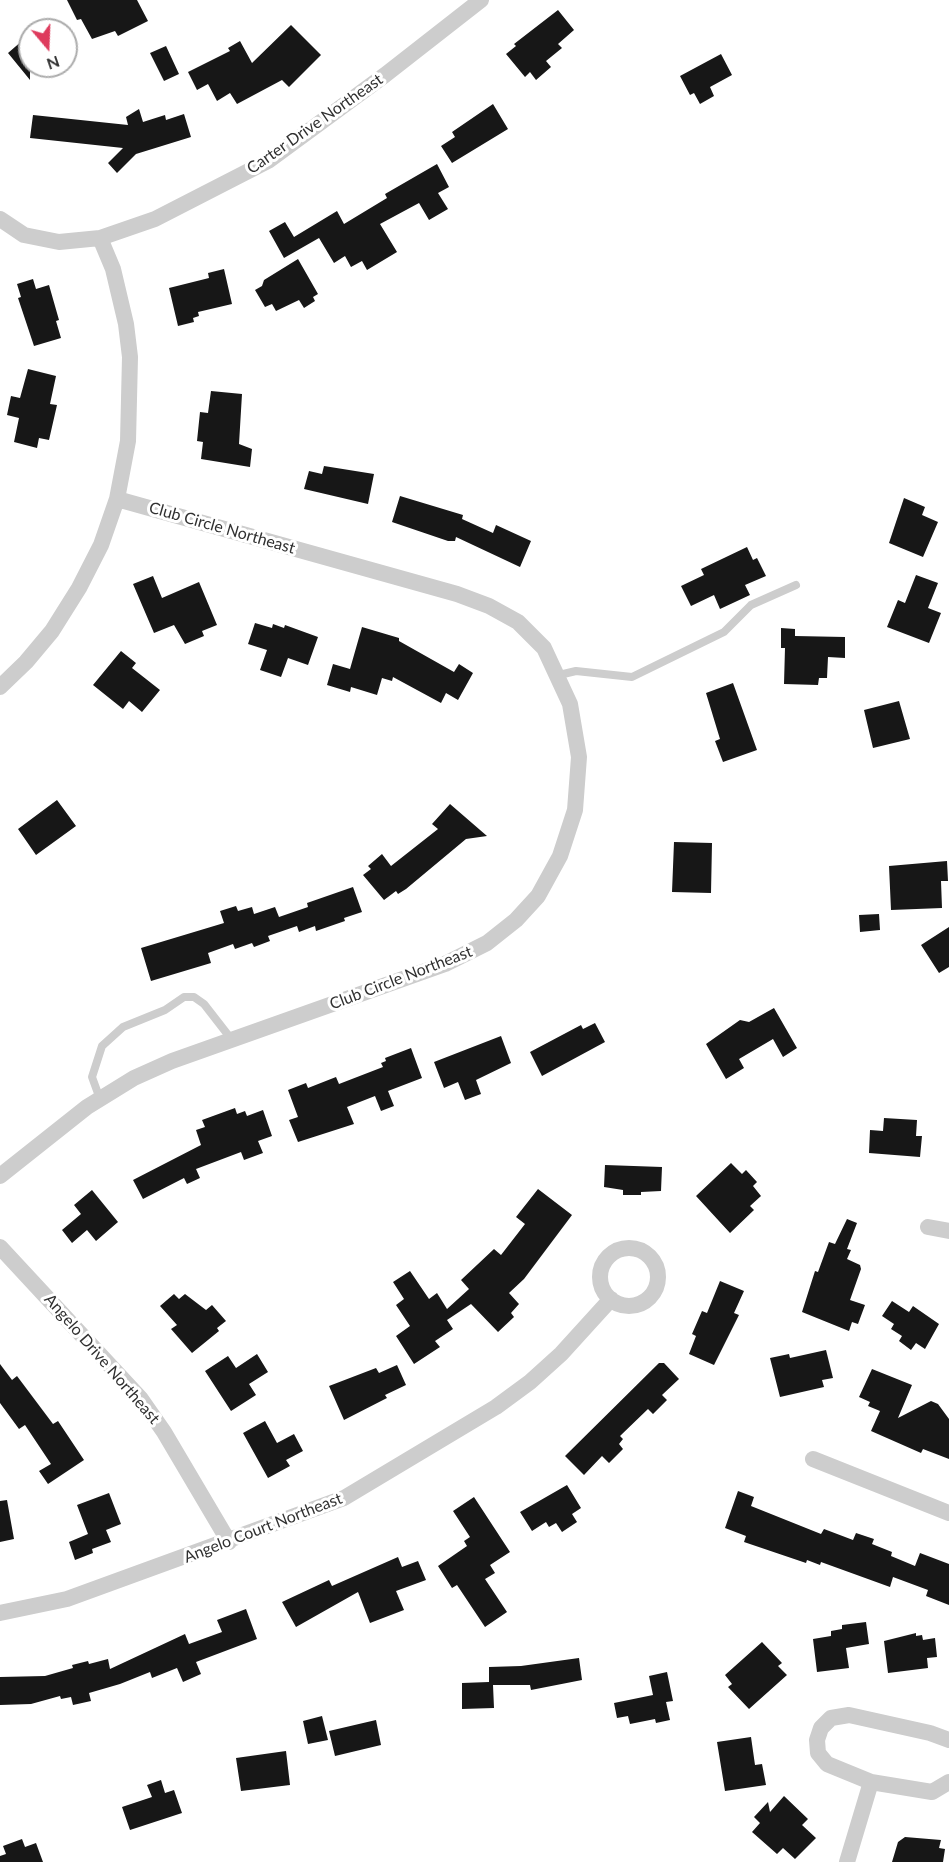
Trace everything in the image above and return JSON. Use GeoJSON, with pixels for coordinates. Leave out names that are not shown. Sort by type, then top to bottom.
{"type":"FeatureCollection","features":[{"type":"Feature","properties":{"kind":"street","name":"Carter Drive Northeast"},"geometry":{"type":"LineString","coordinates":[[0,219],[24,236],[44,242],[100,238],[155,219],[268,160],[386,75],[481,0]]}},
{"type":"Feature","properties":{"kind":"street"},"geometry":{"type":"LineString","coordinates":[[0,687],[26,662],[52,631],[74,596],[101,545],[117,499],[128,441],[130,357],[126,324],[112,269],[100,238]]}},
{"type":"Feature","properties":{"kind":"street","name":"Club Circle Northeast"},"geometry":{"type":"LineString","coordinates":[[0,1176],[100,1099],[134,1078],[465,955],[487,943],[516,920],[530,905],[560,856],[575,810],[578,784],[576,730],[559,675],[534,635],[518,622],[489,606],[458,594],[117,499]]}},
{"type":"Feature","properties":{"kind":"street"},"geometry":{"type":"LineString","coordinates":[[928,1227],[949,1231]]}},
{"type":"Feature","properties":{"kind":"street","name":"Angelo Drive Northeast"},"geometry":{"type":"LineString","coordinates":[[0,1247],[141,1399],[164,1432],[229,1542]]}},
{"type":"Feature","properties":{"kind":"street","name":"Angelo Court Northeast"},"geometry":{"type":"LineString","coordinates":[[0,1613],[67,1599],[229,1542],[344,1498],[496,1407],[530,1382],[561,1354],[611,1299]]}},
{"type":"Feature","properties":{"kind":"street"},"geometry":{"type":"LineString","coordinates":[[813,1459],[949,1513]]}},
{"type":"Feature","properties":{"kind":"street"},"geometry":{"type":"LineString","coordinates":[[949,1740],[930,1732],[849,1715],[831,1718],[821,1728],[817,1740],[818,1753],[827,1764],[871,1782],[932,1792],[949,1782]]}},
{"type":"Feature","properties":{"kind":"street"},"geometry":{"type":"LineString","coordinates":[[848,1862],[871,1782]]}},
{"type":"Feature","properties":{"kind":"lane"},"geometry":{"type":"LineString","coordinates":[[559,675],[576,671],[632,677],[724,632],[751,605],[796,585]]}},
{"type":"Feature","properties":{"kind":"lane"},"geometry":{"type":"LineString","coordinates":[[100,1099],[92,1077],[102,1046],[123,1026],[165,1010],[184,997],[194,997],[204,1004],[232,1040]]}},
{"type":"Feature","properties":{"kind":"building"},"geometry":{"type":"Polygon","coordinates":[[[67,0],[137,0],[148,21],[118,36],[115,31],[92,39],[81,19],[76,18],[67,0]]]}},
{"type":"Feature","properties":{"kind":"building"},"geometry":{"type":"Polygon","coordinates":[[[558,10],[574,30],[558,44],[562,48],[546,61],[551,67],[536,80],[530,72],[525,77],[506,54],[516,46],[514,44],[558,10]]]}},
{"type":"Feature","properties":{"kind":"building"},"geometry":{"type":"Polygon","coordinates":[[[291,25],[321,55],[289,87],[282,80],[237,104],[230,93],[217,101],[208,84],[197,90],[188,72],[230,51],[228,48],[240,41],[252,63],[291,25]]]}},
{"type":"Feature","properties":{"kind":"building"},"geometry":{"type":"Polygon","coordinates":[[[18,44],[18,65],[8,53],[18,44]]]}},
{"type":"Feature","properties":{"kind":"building"},"geometry":{"type":"Polygon","coordinates":[[[166,46],[179,74],[164,81],[150,53],[166,46]]]}},
{"type":"Feature","properties":{"kind":"building"},"geometry":{"type":"Polygon","coordinates":[[[721,54],[732,75],[710,87],[714,96],[700,104],[694,93],[690,95],[680,76],[721,54]]]}},
{"type":"Feature","properties":{"kind":"building"},"geometry":{"type":"Polygon","coordinates":[[[493,104],[508,129],[452,163],[441,146],[455,137],[452,132],[493,104]]]}},
{"type":"Feature","properties":{"kind":"building"},"geometry":{"type":"Polygon","coordinates":[[[139,109],[143,122],[165,115],[166,120],[184,114],[191,137],[136,154],[117,173],[108,163],[123,148],[30,138],[33,115],[128,125],[126,117],[139,109]]]}},
{"type":"Feature","properties":{"kind":"building"},"geometry":{"type":"Polygon","coordinates":[[[437,164],[449,187],[438,193],[448,209],[429,220],[419,203],[380,224],[397,252],[367,270],[362,261],[351,267],[345,256],[334,263],[319,238],[284,258],[269,231],[285,222],[294,237],[337,211],[344,224],[387,198],[385,194],[437,164]]]}},
{"type":"Feature","properties":{"kind":"building"},"geometry":{"type":"Polygon","coordinates":[[[298,259],[318,294],[313,297],[315,301],[304,308],[299,300],[276,311],[272,304],[265,307],[255,290],[262,286],[264,280],[298,259]]]}},
{"type":"Feature","properties":{"kind":"building"},"geometry":{"type":"Polygon","coordinates":[[[224,269],[232,304],[198,312],[199,316],[193,318],[194,322],[178,326],[169,288],[209,278],[208,273],[224,269]]]}},
{"type":"Feature","properties":{"kind":"building"},"geometry":{"type":"Polygon","coordinates":[[[33,279],[36,289],[49,285],[59,320],[56,321],[61,338],[34,346],[18,298],[21,297],[17,284],[33,279]]]}},
{"type":"Feature","properties":{"kind":"building"},"geometry":{"type":"Polygon","coordinates":[[[28,369],[56,376],[50,404],[57,405],[49,440],[39,438],[37,448],[14,442],[19,418],[7,415],[11,396],[20,398],[28,369]]]}},
{"type":"Feature","properties":{"kind":"building"},"geometry":{"type":"Polygon","coordinates":[[[211,391],[242,394],[239,444],[252,449],[250,467],[201,459],[203,442],[197,441],[200,412],[208,413],[211,391]]]}},
{"type":"Feature","properties":{"kind":"building"},"geometry":{"type":"Polygon","coordinates":[[[324,466],[374,474],[368,504],[304,489],[309,471],[322,474],[324,466]]]}},
{"type":"Feature","properties":{"kind":"building"},"geometry":{"type":"Polygon","coordinates":[[[400,496],[463,515],[462,519],[493,533],[496,525],[531,541],[520,567],[456,537],[455,541],[448,541],[392,522],[400,496]]]}},
{"type":"Feature","properties":{"kind":"building"},"geometry":{"type":"Polygon","coordinates":[[[904,498],[925,507],[922,515],[938,522],[923,557],[889,543],[904,498]]]}},
{"type":"Feature","properties":{"kind":"building"},"geometry":{"type":"Polygon","coordinates":[[[747,547],[753,560],[757,558],[766,576],[745,585],[750,595],[720,609],[714,595],[691,606],[681,586],[704,575],[701,569],[747,547]]]}},
{"type":"Feature","properties":{"kind":"building"},"geometry":{"type":"Polygon","coordinates":[[[916,575],[938,583],[928,608],[941,613],[929,643],[887,627],[898,600],[905,603],[916,575]]]}},
{"type":"Feature","properties":{"kind":"building"},"geometry":{"type":"Polygon","coordinates":[[[153,576],[162,598],[199,582],[217,625],[202,631],[204,636],[185,644],[174,625],[154,633],[133,584],[153,576]]]}},
{"type":"Feature","properties":{"kind":"building"},"geometry":{"type":"Polygon","coordinates":[[[255,623],[272,628],[273,624],[284,628],[285,625],[318,637],[308,665],[288,658],[281,677],[260,670],[267,650],[248,644],[255,623]]]}},
{"type":"Feature","properties":{"kind":"building"},"geometry":{"type":"Polygon","coordinates":[[[362,627],[399,638],[399,641],[454,672],[459,664],[473,673],[458,700],[446,693],[441,703],[393,677],[392,681],[382,678],[377,695],[351,687],[350,692],[327,685],[333,664],[350,669],[362,627]]]}},
{"type":"Feature","properties":{"kind":"building"},"geometry":{"type":"Polygon","coordinates":[[[781,628],[795,629],[795,636],[845,637],[845,658],[828,657],[827,678],[819,678],[818,685],[784,684],[785,648],[781,648],[781,628]]]}},
{"type":"Feature","properties":{"kind":"building"},"geometry":{"type":"Polygon","coordinates":[[[121,651],[136,663],[132,668],[160,690],[142,712],[129,701],[123,709],[93,685],[121,651]]]}},
{"type":"Feature","properties":{"kind":"building"},"geometry":{"type":"Polygon","coordinates":[[[733,683],[757,750],[723,762],[715,741],[720,739],[706,693],[733,683]]]}},
{"type":"Feature","properties":{"kind":"building"},"geometry":{"type":"Polygon","coordinates":[[[899,701],[910,739],[873,748],[864,710],[899,701]]]}},
{"type":"Feature","properties":{"kind":"building"},"geometry":{"type":"Polygon","coordinates":[[[57,800],[76,826],[36,855],[18,829],[57,800]]]}},
{"type":"Feature","properties":{"kind":"building"},"geometry":{"type":"Polygon","coordinates":[[[450,804],[487,836],[466,839],[406,889],[398,894],[396,891],[384,900],[363,875],[371,869],[368,866],[382,854],[391,866],[438,829],[432,824],[450,804]]]}},
{"type":"Feature","properties":{"kind":"building"},"geometry":{"type":"Polygon","coordinates":[[[674,842],[712,843],[711,893],[672,892],[674,842]]]}},
{"type":"Feature","properties":{"kind":"building"},"geometry":{"type":"Polygon","coordinates":[[[947,861],[948,881],[941,881],[942,908],[891,910],[889,866],[947,861]]]}},
{"type":"Feature","properties":{"kind":"building"},"geometry":{"type":"Polygon","coordinates":[[[353,887],[362,912],[344,918],[345,921],[316,931],[315,926],[299,932],[297,926],[268,936],[270,941],[254,947],[252,943],[235,949],[233,944],[208,953],[211,963],[151,981],[141,948],[224,923],[220,911],[236,906],[238,911],[252,907],[254,914],[275,907],[279,917],[308,907],[307,903],[353,887]]]}},
{"type":"Feature","properties":{"kind":"building"},"geometry":{"type":"Polygon","coordinates":[[[879,914],[880,930],[860,932],[859,915],[879,914]]]}},
{"type":"Feature","properties":{"kind":"building"},"geometry":{"type":"Polygon","coordinates":[[[949,927],[949,967],[939,973],[921,945],[949,927]]]}},
{"type":"Feature","properties":{"kind":"building"},"geometry":{"type":"Polygon","coordinates":[[[774,1008],[797,1048],[783,1057],[773,1039],[739,1059],[744,1068],[726,1079],[706,1044],[740,1020],[749,1022],[774,1008]]]}},
{"type":"Feature","properties":{"kind":"building"},"geometry":{"type":"Polygon","coordinates":[[[595,1023],[605,1042],[542,1076],[530,1052],[581,1025],[583,1029],[595,1023]]]}},
{"type":"Feature","properties":{"kind":"building"},"geometry":{"type":"Polygon","coordinates":[[[501,1036],[511,1063],[476,1080],[481,1094],[465,1100],[458,1082],[444,1088],[434,1062],[501,1036]]]}},
{"type":"Feature","properties":{"kind":"building"},"geometry":{"type":"Polygon","coordinates":[[[411,1048],[422,1078],[388,1091],[394,1106],[381,1111],[375,1096],[347,1107],[354,1124],[298,1142],[289,1120],[298,1117],[288,1090],[306,1083],[308,1088],[336,1077],[339,1084],[383,1067],[381,1063],[386,1061],[385,1058],[411,1048]]]}},
{"type":"Feature","properties":{"kind":"building"},"geometry":{"type":"Polygon","coordinates":[[[235,1108],[237,1114],[245,1111],[247,1116],[263,1110],[272,1136],[258,1141],[263,1153],[244,1160],[241,1152],[196,1169],[200,1178],[187,1184],[184,1178],[143,1199],[133,1180],[201,1145],[196,1130],[205,1127],[202,1120],[235,1108]]]}},
{"type":"Feature","properties":{"kind":"building"},"geometry":{"type":"Polygon","coordinates":[[[884,1118],[917,1120],[916,1136],[922,1136],[920,1157],[869,1153],[870,1130],[883,1131],[884,1118]]]}},
{"type":"Feature","properties":{"kind":"building"},"geometry":{"type":"Polygon","coordinates":[[[731,1163],[742,1174],[746,1170],[757,1182],[753,1186],[761,1196],[750,1206],[754,1210],[730,1233],[696,1196],[731,1163]]]}},
{"type":"Feature","properties":{"kind":"building"},"geometry":{"type":"Polygon","coordinates":[[[605,1165],[662,1167],[661,1191],[641,1192],[641,1195],[623,1195],[623,1190],[604,1187],[605,1165]]]}},
{"type":"Feature","properties":{"kind":"building"},"geometry":{"type":"Polygon","coordinates":[[[538,1189],[572,1215],[524,1279],[509,1293],[519,1304],[511,1313],[514,1317],[498,1332],[471,1304],[447,1320],[453,1329],[435,1341],[440,1347],[414,1364],[396,1336],[410,1326],[396,1305],[404,1299],[393,1282],[410,1271],[429,1299],[437,1293],[447,1309],[469,1289],[461,1280],[494,1249],[501,1255],[525,1224],[516,1217],[538,1189]]]}},
{"type":"Feature","properties":{"kind":"building"},"geometry":{"type":"Polygon","coordinates":[[[92,1190],[118,1222],[96,1241],[87,1230],[72,1243],[62,1230],[81,1214],[74,1205],[92,1190]]]}},
{"type":"Feature","properties":{"kind":"building"},"geometry":{"type":"Polygon","coordinates":[[[847,1219],[857,1223],[847,1249],[851,1250],[847,1259],[860,1265],[861,1269],[850,1300],[865,1305],[858,1324],[852,1322],[849,1331],[802,1312],[815,1271],[818,1272],[829,1242],[835,1244],[847,1219]]]}},
{"type":"Feature","properties":{"kind":"building"},"geometry":{"type":"Polygon","coordinates":[[[720,1281],[744,1291],[734,1313],[739,1315],[714,1365],[689,1354],[696,1336],[692,1334],[702,1311],[707,1313],[720,1281]]]}},
{"type":"Feature","properties":{"kind":"building"},"geometry":{"type":"Polygon","coordinates":[[[174,1294],[179,1299],[185,1294],[206,1310],[212,1305],[226,1321],[217,1328],[219,1331],[192,1353],[171,1329],[177,1325],[160,1306],[174,1294]]]}},
{"type":"Feature","properties":{"kind":"building"},"geometry":{"type":"Polygon","coordinates":[[[892,1301],[909,1312],[913,1306],[939,1324],[925,1349],[916,1343],[911,1350],[899,1341],[902,1336],[891,1329],[894,1324],[882,1316],[892,1301]]]}},
{"type":"Feature","properties":{"kind":"building"},"geometry":{"type":"Polygon","coordinates":[[[826,1350],[833,1378],[822,1380],[824,1387],[780,1397],[770,1358],[789,1354],[790,1358],[826,1350]]]}},
{"type":"Feature","properties":{"kind":"building"},"geometry":{"type":"Polygon","coordinates":[[[257,1354],[268,1372],[249,1384],[256,1395],[231,1411],[205,1371],[228,1356],[236,1368],[257,1354]]]}},
{"type":"Feature","properties":{"kind":"building"},"geometry":{"type":"Polygon","coordinates":[[[659,1363],[664,1363],[679,1379],[662,1395],[667,1400],[653,1414],[648,1409],[620,1436],[623,1439],[619,1444],[623,1449],[609,1463],[602,1456],[584,1475],[565,1456],[659,1363]]]}},
{"type":"Feature","properties":{"kind":"building"},"geometry":{"type":"Polygon","coordinates":[[[0,1364],[12,1380],[17,1376],[53,1424],[58,1421],[84,1460],[48,1484],[39,1471],[51,1464],[25,1425],[19,1429],[0,1403],[0,1364]]]}},
{"type":"Feature","properties":{"kind":"building"},"geometry":{"type":"Polygon","coordinates":[[[397,1365],[406,1385],[385,1395],[387,1398],[344,1420],[329,1386],[376,1368],[379,1373],[397,1365]]]}},
{"type":"Feature","properties":{"kind":"building"},"geometry":{"type":"Polygon","coordinates":[[[872,1369],[912,1385],[898,1418],[931,1401],[938,1404],[949,1419],[949,1459],[923,1449],[921,1453],[871,1431],[880,1411],[868,1406],[870,1402],[859,1397],[872,1369]]]}},
{"type":"Feature","properties":{"kind":"building"},"geometry":{"type":"Polygon","coordinates":[[[265,1421],[277,1443],[294,1434],[303,1451],[286,1460],[290,1466],[268,1478],[243,1433],[265,1421]]]}},
{"type":"Feature","properties":{"kind":"building"},"geometry":{"type":"Polygon","coordinates":[[[567,1485],[581,1508],[572,1514],[577,1522],[562,1532],[556,1523],[549,1527],[546,1522],[532,1531],[520,1512],[567,1485]]]}},
{"type":"Feature","properties":{"kind":"building"},"geometry":{"type":"Polygon","coordinates":[[[738,1491],[754,1497],[751,1506],[821,1534],[824,1529],[853,1540],[856,1533],[874,1539],[872,1544],[892,1552],[891,1556],[915,1566],[920,1553],[949,1564],[949,1605],[926,1596],[928,1590],[893,1577],[890,1587],[821,1562],[820,1565],[807,1560],[806,1563],[744,1542],[746,1536],[725,1528],[738,1491]]]}},
{"type":"Feature","properties":{"kind":"building"},"geometry":{"type":"Polygon","coordinates":[[[109,1493],[121,1524],[106,1530],[111,1542],[92,1549],[93,1553],[75,1560],[69,1542],[88,1534],[77,1505],[109,1493]]]}},
{"type":"Feature","properties":{"kind":"building"},"geometry":{"type":"Polygon","coordinates":[[[474,1497],[510,1552],[490,1565],[495,1573],[485,1579],[507,1612],[485,1627],[457,1585],[452,1588],[438,1566],[467,1546],[464,1541],[470,1537],[453,1511],[474,1497]]]}},
{"type":"Feature","properties":{"kind":"building"},"geometry":{"type":"Polygon","coordinates":[[[7,1500],[14,1539],[0,1542],[0,1501],[7,1500]]]}},
{"type":"Feature","properties":{"kind":"building"},"geometry":{"type":"Polygon","coordinates":[[[398,1557],[402,1567],[418,1561],[426,1580],[396,1591],[404,1610],[370,1623],[358,1592],[296,1627],[282,1602],[329,1580],[332,1586],[398,1557]]]}},
{"type":"Feature","properties":{"kind":"building"},"geometry":{"type":"Polygon","coordinates":[[[246,1609],[257,1639],[196,1662],[201,1674],[183,1682],[177,1668],[152,1678],[150,1672],[89,1693],[91,1701],[73,1705],[71,1697],[61,1699],[60,1696],[31,1704],[0,1705],[0,1677],[45,1676],[73,1668],[72,1665],[88,1661],[89,1664],[108,1659],[110,1669],[185,1634],[189,1644],[222,1632],[217,1620],[246,1609]]]}},
{"type":"Feature","properties":{"kind":"building"},"geometry":{"type":"Polygon","coordinates":[[[866,1622],[869,1644],[846,1648],[849,1668],[817,1672],[813,1639],[831,1636],[831,1631],[842,1629],[842,1625],[866,1622]]]}},
{"type":"Feature","properties":{"kind":"building"},"geometry":{"type":"Polygon","coordinates":[[[916,1633],[916,1636],[922,1635],[923,1640],[935,1638],[937,1657],[927,1658],[928,1668],[888,1673],[884,1641],[916,1633]]]}},
{"type":"Feature","properties":{"kind":"building"},"geometry":{"type":"Polygon","coordinates":[[[762,1642],[782,1663],[778,1666],[787,1675],[749,1709],[728,1687],[732,1684],[725,1675],[762,1642]]]}},
{"type":"Feature","properties":{"kind":"building"},"geometry":{"type":"Polygon","coordinates":[[[579,1658],[582,1680],[531,1690],[530,1685],[493,1685],[494,1708],[462,1709],[462,1683],[489,1682],[489,1667],[521,1666],[579,1658]]]}},
{"type":"Feature","properties":{"kind":"building"},"geometry":{"type":"Polygon","coordinates":[[[667,1672],[673,1701],[666,1702],[670,1720],[656,1723],[655,1719],[630,1724],[628,1716],[617,1718],[614,1703],[653,1695],[649,1676],[667,1672]]]}},
{"type":"Feature","properties":{"kind":"building"},"geometry":{"type":"Polygon","coordinates":[[[322,1716],[328,1740],[308,1744],[303,1721],[322,1716]]]}},
{"type":"Feature","properties":{"kind":"building"},"geometry":{"type":"Polygon","coordinates":[[[376,1720],[381,1745],[335,1756],[329,1731],[376,1720]]]}},
{"type":"Feature","properties":{"kind":"building"},"geometry":{"type":"Polygon","coordinates":[[[751,1737],[755,1765],[762,1764],[766,1785],[725,1791],[717,1742],[751,1737]]]}},
{"type":"Feature","properties":{"kind":"building"},"geometry":{"type":"Polygon","coordinates":[[[286,1751],[290,1785],[241,1791],[236,1758],[286,1751]]]}},
{"type":"Feature","properties":{"kind":"building"},"geometry":{"type":"Polygon","coordinates":[[[161,1780],[165,1793],[174,1790],[182,1813],[130,1830],[122,1807],[152,1797],[147,1785],[161,1780]]]}},
{"type":"Feature","properties":{"kind":"building"},"geometry":{"type":"Polygon","coordinates":[[[784,1796],[808,1819],[802,1825],[816,1838],[795,1859],[783,1848],[777,1854],[752,1832],[760,1823],[754,1817],[768,1802],[770,1812],[784,1796]]]}},
{"type":"Feature","properties":{"kind":"building"},"geometry":{"type":"Polygon","coordinates":[[[905,1837],[941,1840],[939,1848],[945,1849],[943,1862],[892,1862],[898,1842],[905,1837]]]}},
{"type":"Feature","properties":{"kind":"building"},"geometry":{"type":"Polygon","coordinates":[[[22,1839],[25,1847],[36,1843],[43,1862],[0,1862],[0,1856],[6,1854],[3,1846],[22,1839]]]}}]}
